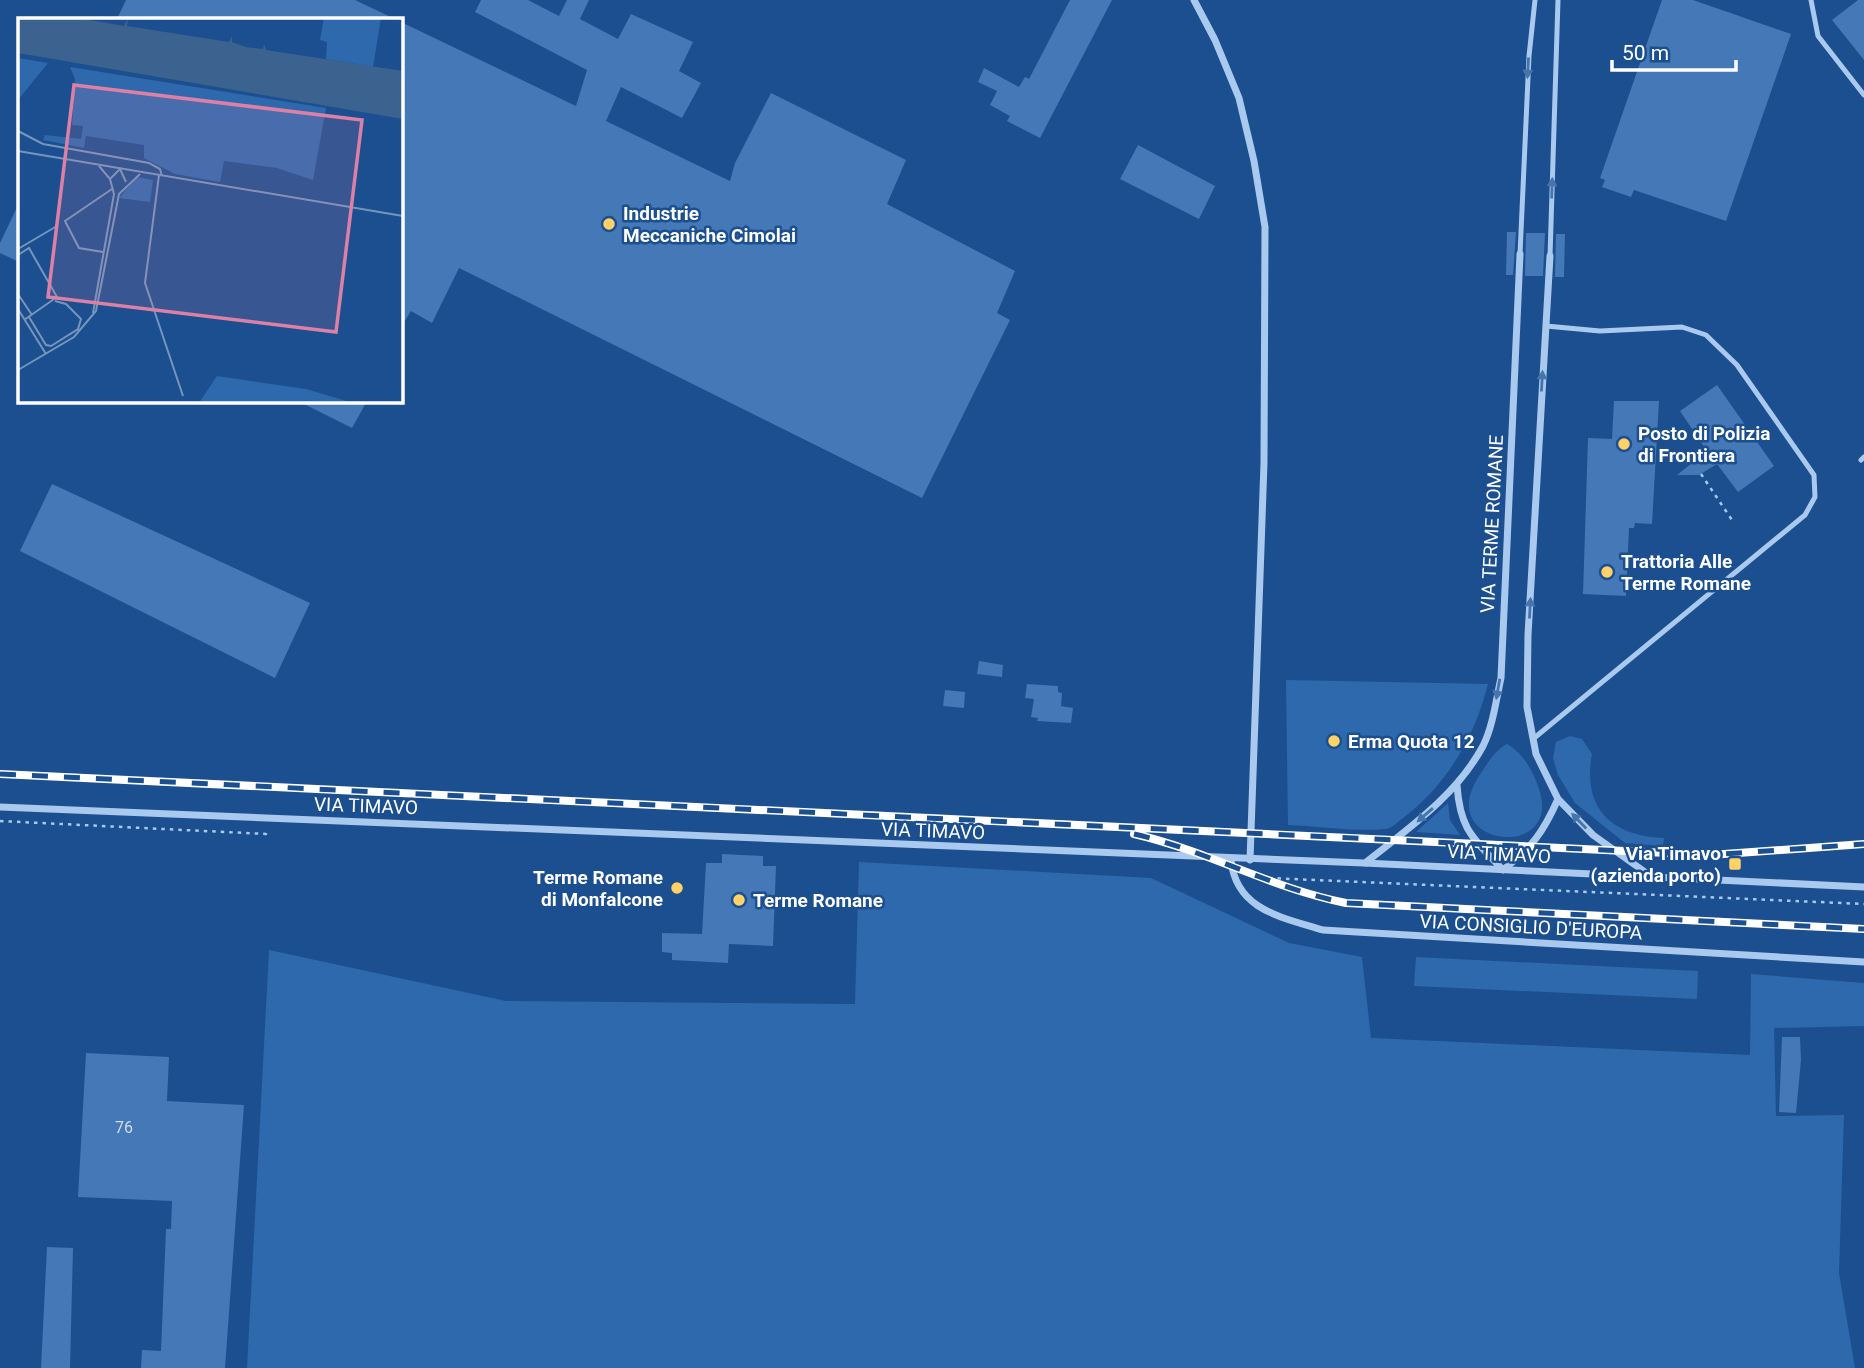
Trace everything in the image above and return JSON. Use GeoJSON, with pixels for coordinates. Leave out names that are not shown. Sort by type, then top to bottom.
{"type":"FeatureCollection","features":[{"type":"Feature","properties":{"kind":"street"},"geometry":{"type":"LineString","coordinates":[[1194,0],[1215,40],[1239,98],[1254,161],[1265,227],[1264,463],[1250,860]]}},
{"type":"Feature","properties":{"kind":"street","name":"VIA TERME ROMANE"},"geometry":{"type":"LineString","coordinates":[[1364,863],[1457,785],[1484,744],[1500,678],[1520,254]]}},
{"type":"Feature","properties":{"kind":"street"},"geometry":{"type":"LineString","coordinates":[[1550,256],[1528,635],[1527,707],[1536,754],[1558,799],[1594,835],[1653,877]]}},
{"type":"Feature","properties":{"kind":"street"},"geometry":{"type":"LineString","coordinates":[[1457,785],[1460,817],[1478,844],[1503,870],[1531,847],[1544,830],[1558,799]]}},
{"type":"Feature","properties":{"kind":"street","name":"VIA TIMAVO"},"geometry":{"type":"LineString","coordinates":[[0,807],[1231,860],[1364,863],[1864,887]]}},
{"type":"Feature","properties":{"kind":"street","name":"VIA CONSIGLIO D'EUROPA"},"geometry":{"type":"LineString","coordinates":[[1231,860],[1233,878],[1248,902],[1323,930],[1864,962]]}},
{"type":"Feature","properties":{"kind":"lane"},"geometry":{"type":"LineString","coordinates":[[1520,254],[1529,56],[1535,0]]}},
{"type":"Feature","properties":{"kind":"lane"},"geometry":{"type":"LineString","coordinates":[[1550,256],[1558,0]]}},
{"type":"Feature","properties":{"kind":"lane"},"geometry":{"type":"LineString","coordinates":[[1811,0],[1818,36],[1864,95]]}},
{"type":"Feature","properties":{"kind":"lane"},"geometry":{"type":"LineString","coordinates":[[1533,739],[1805,515],[1815,497],[1814,475],[1737,365],[1706,335],[1682,327],[1652,326],[1600,331],[1546,326]]}},
{"type":"Feature","properties":{"kind":"path"},"geometry":{"type":"LineString","coordinates":[[1701,474],[1734,523]]}},
{"type":"Feature","properties":{"kind":"path"},"geometry":{"type":"LineString","coordinates":[[0,821],[266,834]]}},
{"type":"Feature","properties":{"kind":"path"},"geometry":{"type":"LineString","coordinates":[[1269,878],[1864,904]]}},
{"type":"Feature","properties":{"kind":"shaded area"},"geometry":{"type":"Polygon","coordinates":[[[1286,680],[1488,684],[1467,741],[1446,775],[1419,805],[1392,826],[1362,830],[1288,825],[1286,680]]]}},
{"type":"Feature","properties":{"kind":"shaded area"},"geometry":{"type":"Polygon","coordinates":[[[1570,736],[1582,739],[1592,754],[1592,790],[1596,804],[1604,815],[1629,832],[1664,838],[1663,846],[1625,843],[1575,803],[1558,775],[1553,758],[1556,742],[1570,736]]]}},
{"type":"Feature","properties":{"kind":"shaded area"},"geometry":{"type":"Polygon","coordinates":[[[1507,744],[1524,759],[1540,792],[1541,814],[1532,829],[1517,836],[1500,836],[1483,830],[1472,818],[1469,800],[1488,762],[1507,744]]]}},
{"type":"Feature","properties":{"kind":"shaded area"},"geometry":{"type":"Polygon","coordinates":[[[1448,803],[1450,820],[1460,835],[1416,832],[1448,803]]]}},
{"type":"Feature","properties":{"kind":"shaded area"},"geometry":{"type":"Polygon","coordinates":[[[859,862],[1151,878],[1289,943],[1362,957],[1371,1038],[1750,1055],[1751,974],[1864,983],[1864,1026],[1774,1028],[1776,1116],[1844,1115],[1839,1273],[1855,1368],[247,1368],[269,950],[506,1001],[855,1004],[859,862]]]}},
{"type":"Feature","properties":{"kind":"shaded area"},"geometry":{"type":"Polygon","coordinates":[[[1416,957],[1698,971],[1697,999],[1414,986],[1416,957]]]}},
{"type":"Feature","properties":{"kind":"building"},"geometry":{"type":"Polygon","coordinates":[[[126,0],[355,0],[393,18],[117,18],[126,0]]]}},
{"type":"Feature","properties":{"kind":"building","name":"Industrie Meccaniche Cimolai"},"geometry":{"type":"Polygon","coordinates":[[[481,0],[528,0],[559,16],[567,0],[589,0],[580,19],[618,39],[631,14],[693,42],[679,71],[701,83],[682,118],[621,87],[606,121],[730,181],[735,163],[771,93],[906,160],[887,204],[1015,271],[997,313],[1010,320],[922,498],[459,268],[432,323],[411,311],[402,325],[402,22],[576,106],[587,70],[475,12],[481,0]]]}},
{"type":"Feature","properties":{"kind":"building"},"geometry":{"type":"Polygon","coordinates":[[[1070,0],[1112,0],[1040,138],[1007,121],[1010,116],[990,105],[997,91],[978,82],[984,68],[1019,87],[1025,77],[1029,79],[1070,0]]]}},
{"type":"Feature","properties":{"kind":"building"},"geometry":{"type":"Polygon","coordinates":[[[1662,0],[1693,0],[1791,34],[1726,221],[1634,190],[1631,197],[1602,187],[1605,180],[1600,178],[1662,0]]]}},
{"type":"Feature","properties":{"kind":"building"},"geometry":{"type":"Polygon","coordinates":[[[1858,0],[1864,0],[1864,60],[1832,20],[1858,0]]]}},
{"type":"Feature","properties":{"kind":"building"},"geometry":{"type":"Polygon","coordinates":[[[1138,145],[1215,186],[1199,219],[1120,179],[1138,145]]]}},
{"type":"Feature","properties":{"kind":"building"},"geometry":{"type":"Polygon","coordinates":[[[18,205],[18,262],[0,253],[0,243],[18,205]]]}},
{"type":"Feature","properties":{"kind":"building"},"geometry":{"type":"Polygon","coordinates":[[[1507,232],[1516,232],[1513,275],[1506,275],[1507,232]]]}},
{"type":"Feature","properties":{"kind":"building"},"geometry":{"type":"Polygon","coordinates":[[[1526,233],[1545,233],[1543,276],[1525,276],[1526,233]]]}},
{"type":"Feature","properties":{"kind":"building"},"geometry":{"type":"Polygon","coordinates":[[[1556,234],[1565,234],[1564,277],[1555,277],[1556,234]]]}},
{"type":"Feature","properties":{"kind":"building"},"geometry":{"type":"Polygon","coordinates":[[[1717,385],[1774,466],[1738,492],[1717,464],[1699,475],[1677,475],[1707,451],[1680,411],[1717,385]]]}},
{"type":"Feature","properties":{"kind":"building"},"geometry":{"type":"Polygon","coordinates":[[[1614,401],[1659,401],[1652,524],[1635,523],[1634,528],[1629,528],[1626,596],[1583,594],[1588,438],[1612,439],[1614,401]]]}},
{"type":"Feature","properties":{"kind":"building"},"geometry":{"type":"Polygon","coordinates":[[[300,402],[366,402],[352,428],[300,402]]]}},
{"type":"Feature","properties":{"kind":"building"},"geometry":{"type":"Polygon","coordinates":[[[52,484],[310,603],[275,678],[20,551],[52,484]]]}},
{"type":"Feature","properties":{"kind":"building"},"geometry":{"type":"Polygon","coordinates":[[[979,661],[1003,665],[1002,677],[977,674],[979,661]]]}},
{"type":"Feature","properties":{"kind":"building"},"geometry":{"type":"Polygon","coordinates":[[[1027,684],[1058,686],[1058,692],[1062,693],[1061,706],[1073,708],[1071,723],[1037,721],[1038,718],[1031,717],[1034,699],[1025,698],[1027,684]]]}},
{"type":"Feature","properties":{"kind":"building"},"geometry":{"type":"Polygon","coordinates":[[[945,690],[965,692],[964,708],[943,706],[945,690]]]}},
{"type":"Feature","properties":{"kind":"building","name":"Terme Romane"},"geometry":{"type":"Polygon","coordinates":[[[722,854],[763,856],[763,866],[776,866],[773,946],[729,944],[728,963],[672,960],[672,953],[662,952],[662,933],[702,934],[706,863],[722,863],[722,854]]]}},
{"type":"Feature","properties":{"kind":"building"},"geometry":{"type":"Polygon","coordinates":[[[1782,1037],[1800,1037],[1801,1060],[1796,1113],[1779,1112],[1782,1037]]]}},
{"type":"Feature","properties":{"kind":"building"},"geometry":{"type":"Polygon","coordinates":[[[86,1053],[169,1057],[167,1101],[244,1105],[225,1368],[141,1368],[142,1350],[161,1351],[166,1229],[171,1229],[172,1201],[78,1197],[86,1053]]]}},
{"type":"Feature","properties":{"kind":"building"},"geometry":{"type":"Polygon","coordinates":[[[47,1247],[73,1248],[70,1368],[41,1368],[47,1247]]]}},
{"type":"Feature","properties":{"kind":"railway"},"geometry":{"type":"LineString","coordinates":[[0,774],[1710,855],[1864,844]]}},
{"type":"Feature","properties":{"kind":"railway"},"geometry":{"type":"LineString","coordinates":[[1134,834],[1188,850],[1292,888],[1346,903],[1864,929]]}},
{"type":"Feature","properties":{"kind":"place","name":"Industrie Meccaniche Cimolai"},"geometry":{"type":"Point","coordinates":[609,224]}},
{"type":"Feature","properties":{"kind":"place","name":"Posto di Polizia di Frontiera"},"geometry":{"type":"Point","coordinates":[1624,444]}},
{"type":"Feature","properties":{"kind":"place","name":"Trattoria Alle Terme Romane"},"geometry":{"type":"Point","coordinates":[1607,572]}},
{"type":"Feature","properties":{"kind":"place","name":"Erma Quota 12"},"geometry":{"type":"Point","coordinates":[1334,741]}},
{"type":"Feature","properties":{"kind":"place","name":"Via Timavo (azienda porto)"},"geometry":{"type":"Point","coordinates":[1735,864]}},
{"type":"Feature","properties":{"kind":"place","name":"Terme Romane di Monfalcone"},"geometry":{"type":"Point","coordinates":[677,888]}},
{"type":"Feature","properties":{"kind":"place","name":"Terme Romane"},"geometry":{"type":"Point","coordinates":[739,900]}}]}
